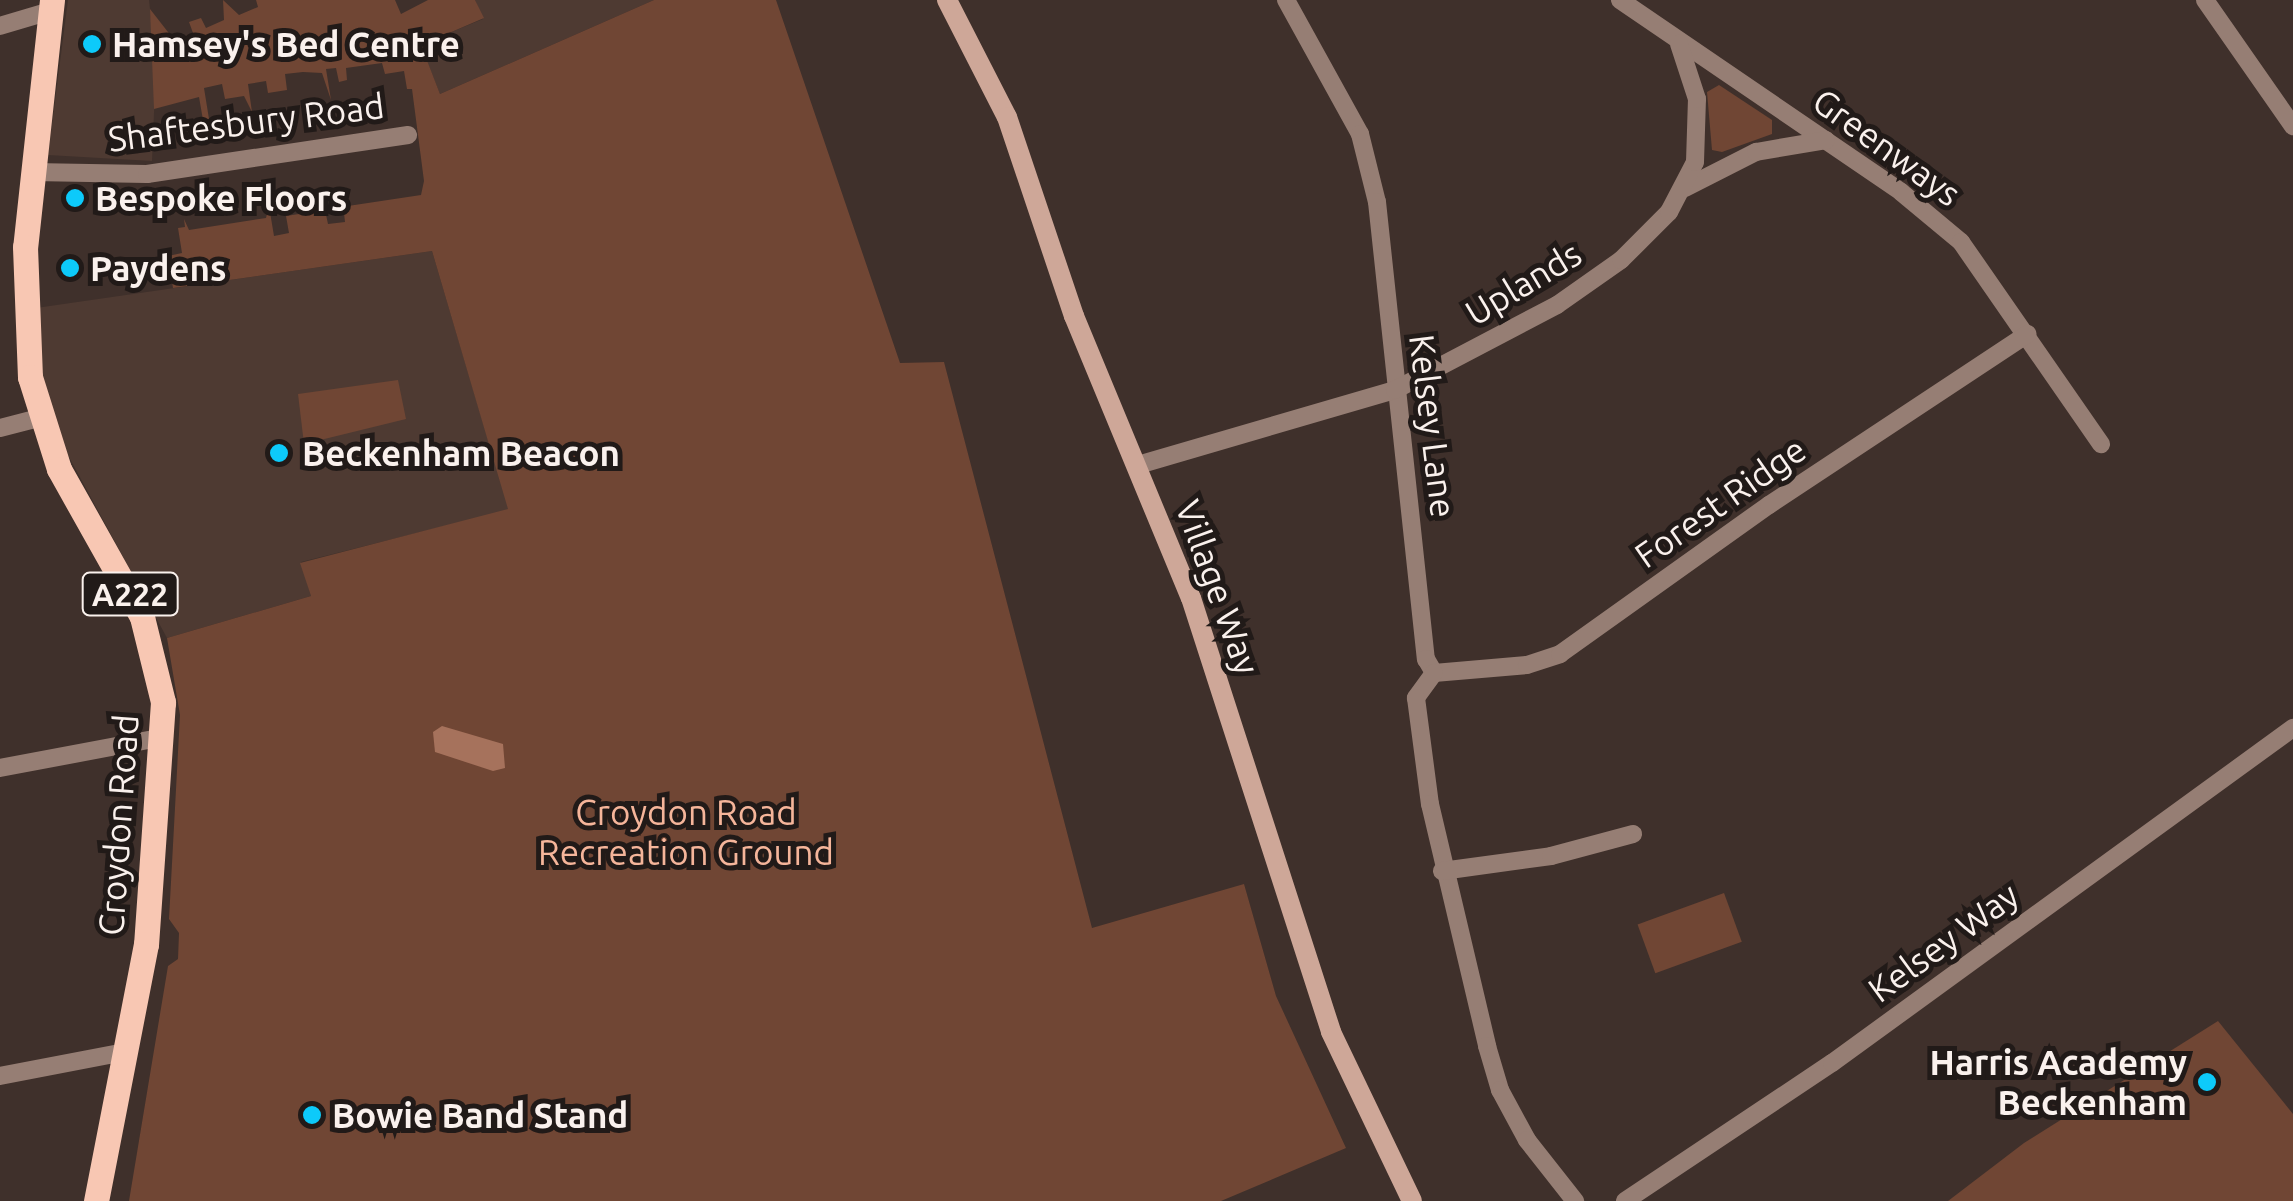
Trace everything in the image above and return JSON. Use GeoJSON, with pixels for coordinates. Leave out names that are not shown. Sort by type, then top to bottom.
{"type":"FeatureCollection","features":[{"type":"Feature","properties":{"kind":"main road","name":"Croydon Road"},"geometry":{"type":"LineString","coordinates":[[51,6],[32,172],[24,323],[39,418],[66,484],[142,617],[160,675],[164,737],[146,944],[96,1201]]}},
{"type":"Feature","properties":{"kind":"street","name":"Village Way"},"geometry":{"type":"LineString","coordinates":[[947,0],[1001,102],[1074,316],[1138,465],[1206,641],[1331,1032],[1412,1201]]}},
{"type":"Feature","properties":{"kind":"street","name":"Kelsey Lane"},"geometry":{"type":"LineString","coordinates":[[1286,0],[1360,134],[1377,202],[1395,390],[1405,429],[1426,659],[1434,673]]}},
{"type":"Feature","properties":{"kind":"street","name":"Greenways"},"geometry":{"type":"LineString","coordinates":[[1620,0],[1679,44],[1826,140],[1960,242],[2101,444]]}},
{"type":"Feature","properties":{"kind":"street"},"geometry":{"type":"LineString","coordinates":[[2205,0],[2293,126]]}},
{"type":"Feature","properties":{"kind":"street"},"geometry":{"type":"LineString","coordinates":[[0,26],[51,6]]}},
{"type":"Feature","properties":{"kind":"street","name":"Uplands"},"geometry":{"type":"LineString","coordinates":[[1138,465],[1395,390],[1558,306],[1649,235],[1685,188],[1700,137],[1697,99],[1679,44]]}},
{"type":"Feature","properties":{"kind":"street","name":"Shaftesbury Road"},"geometry":{"type":"LineString","coordinates":[[32,172],[147,174],[408,135]]}},
{"type":"Feature","properties":{"kind":"street","name":"Uplands"},"geometry":{"type":"LineString","coordinates":[[1685,188],[1756,152],[1826,140]]}},
{"type":"Feature","properties":{"kind":"street","name":"Forest Ridge"},"geometry":{"type":"LineString","coordinates":[[1434,673],[1528,665],[1560,654],[1769,505],[2027,334]]}},
{"type":"Feature","properties":{"kind":"street"},"geometry":{"type":"LineString","coordinates":[[0,428],[39,418]]}},
{"type":"Feature","properties":{"kind":"street"},"geometry":{"type":"LineString","coordinates":[[1434,673],[1416,698],[1442,872],[1471,959],[1500,1090],[1527,1140],[1574,1201]]}},
{"type":"Feature","properties":{"kind":"street","name":"Kelsey Way"},"geometry":{"type":"LineString","coordinates":[[1625,1201],[1832,1063],[2293,728]]}},
{"type":"Feature","properties":{"kind":"street"},"geometry":{"type":"LineString","coordinates":[[0,768],[164,737]]}},
{"type":"Feature","properties":{"kind":"street"},"geometry":{"type":"LineString","coordinates":[[1442,872],[1551,856],[1633,834]]}},
{"type":"Feature","properties":{"kind":"street"},"geometry":{"type":"LineString","coordinates":[[0,1076],[125,1052]]}},
{"type":"Feature","properties":{"kind":"shaded area"},"geometry":{"type":"Polygon","coordinates":[[[68,0],[149,0],[156,65],[152,161],[48,155],[68,0]]]}},
{"type":"Feature","properties":{"kind":"shaded area"},"geometry":{"type":"Polygon","coordinates":[[[475,0],[654,0],[440,94],[420,45],[483,19],[475,0]]]}},
{"type":"Feature","properties":{"kind":"shaded area","name":"Beckenham Beacon"},"geometry":{"type":"Polygon","coordinates":[[[432,251],[509,510],[301,562],[311,596],[167,638],[50,422],[35,344],[36,308],[432,251]]]}},
{"type":"Feature","properties":{"kind":"shaded area"},"geometry":{"type":"Polygon","coordinates":[[[442,726],[503,744],[505,768],[493,771],[435,752],[433,732],[442,726]]]}},
{"type":"Feature","properties":{"kind":"green space","name":"Croydon Road Recreation Ground"},"geometry":{"type":"Polygon","coordinates":[[[223,0],[239,15],[258,7],[256,0],[395,0],[401,14],[428,0],[475,0],[484,18],[421,45],[440,94],[654,0],[776,0],[900,363],[944,362],[1092,928],[1244,884],[1276,996],[1346,1148],[1221,1201],[129,1201],[168,966],[178,959],[179,933],[169,919],[180,715],[167,638],[311,596],[300,563],[508,509],[432,251],[173,288],[168,256],[182,253],[178,228],[185,227],[184,219],[189,230],[266,218],[269,206],[274,236],[289,233],[286,216],[325,210],[328,224],[345,222],[342,195],[348,206],[421,195],[424,181],[412,89],[407,89],[404,71],[385,74],[382,63],[346,68],[347,80],[339,82],[336,68],[326,69],[331,100],[322,73],[303,72],[285,74],[287,90],[268,93],[266,81],[248,84],[252,112],[244,96],[225,99],[222,84],[204,88],[209,119],[203,120],[199,97],[154,109],[150,9],[175,41],[193,33],[189,22],[201,18],[206,28],[224,20],[223,0]]]}},
{"type":"Feature","properties":{"kind":"green space"},"geometry":{"type":"Polygon","coordinates":[[[1719,85],[1772,120],[1772,134],[1722,152],[1712,150],[1707,92],[1719,85]]]}},
{"type":"Feature","properties":{"kind":"green space"},"geometry":{"type":"Polygon","coordinates":[[[398,380],[406,419],[304,444],[298,394],[398,380]]]}},
{"type":"Feature","properties":{"kind":"green space"},"geometry":{"type":"Polygon","coordinates":[[[1724,893],[1742,942],[1655,973],[1638,924],[1724,893]]]}},
{"type":"Feature","properties":{"kind":"green space","name":"Harris Academy Beckenham"},"geometry":{"type":"Polygon","coordinates":[[[2218,1021],[2293,1114],[2293,1201],[1948,1201],[2024,1143],[2218,1021]]]}},
{"type":"Feature","properties":{"kind":"place","name":"Hamsey's Bed Centre"},"geometry":{"type":"Point","coordinates":[92,44]}},
{"type":"Feature","properties":{"kind":"place","name":"Bespoke Floors"},"geometry":{"type":"Point","coordinates":[75,198]}},
{"type":"Feature","properties":{"kind":"place","name":"Paydens"},"geometry":{"type":"Point","coordinates":[70,268]}},
{"type":"Feature","properties":{"kind":"place","name":"Beckenham Beacon"},"geometry":{"type":"Point","coordinates":[279,453]}},
{"type":"Feature","properties":{"kind":"place","name":"Harris Academy Beckenham"},"geometry":{"type":"Point","coordinates":[2207,1082]}},
{"type":"Feature","properties":{"kind":"place","name":"Bowie Band Stand"},"geometry":{"type":"Point","coordinates":[312,1115]}}]}
